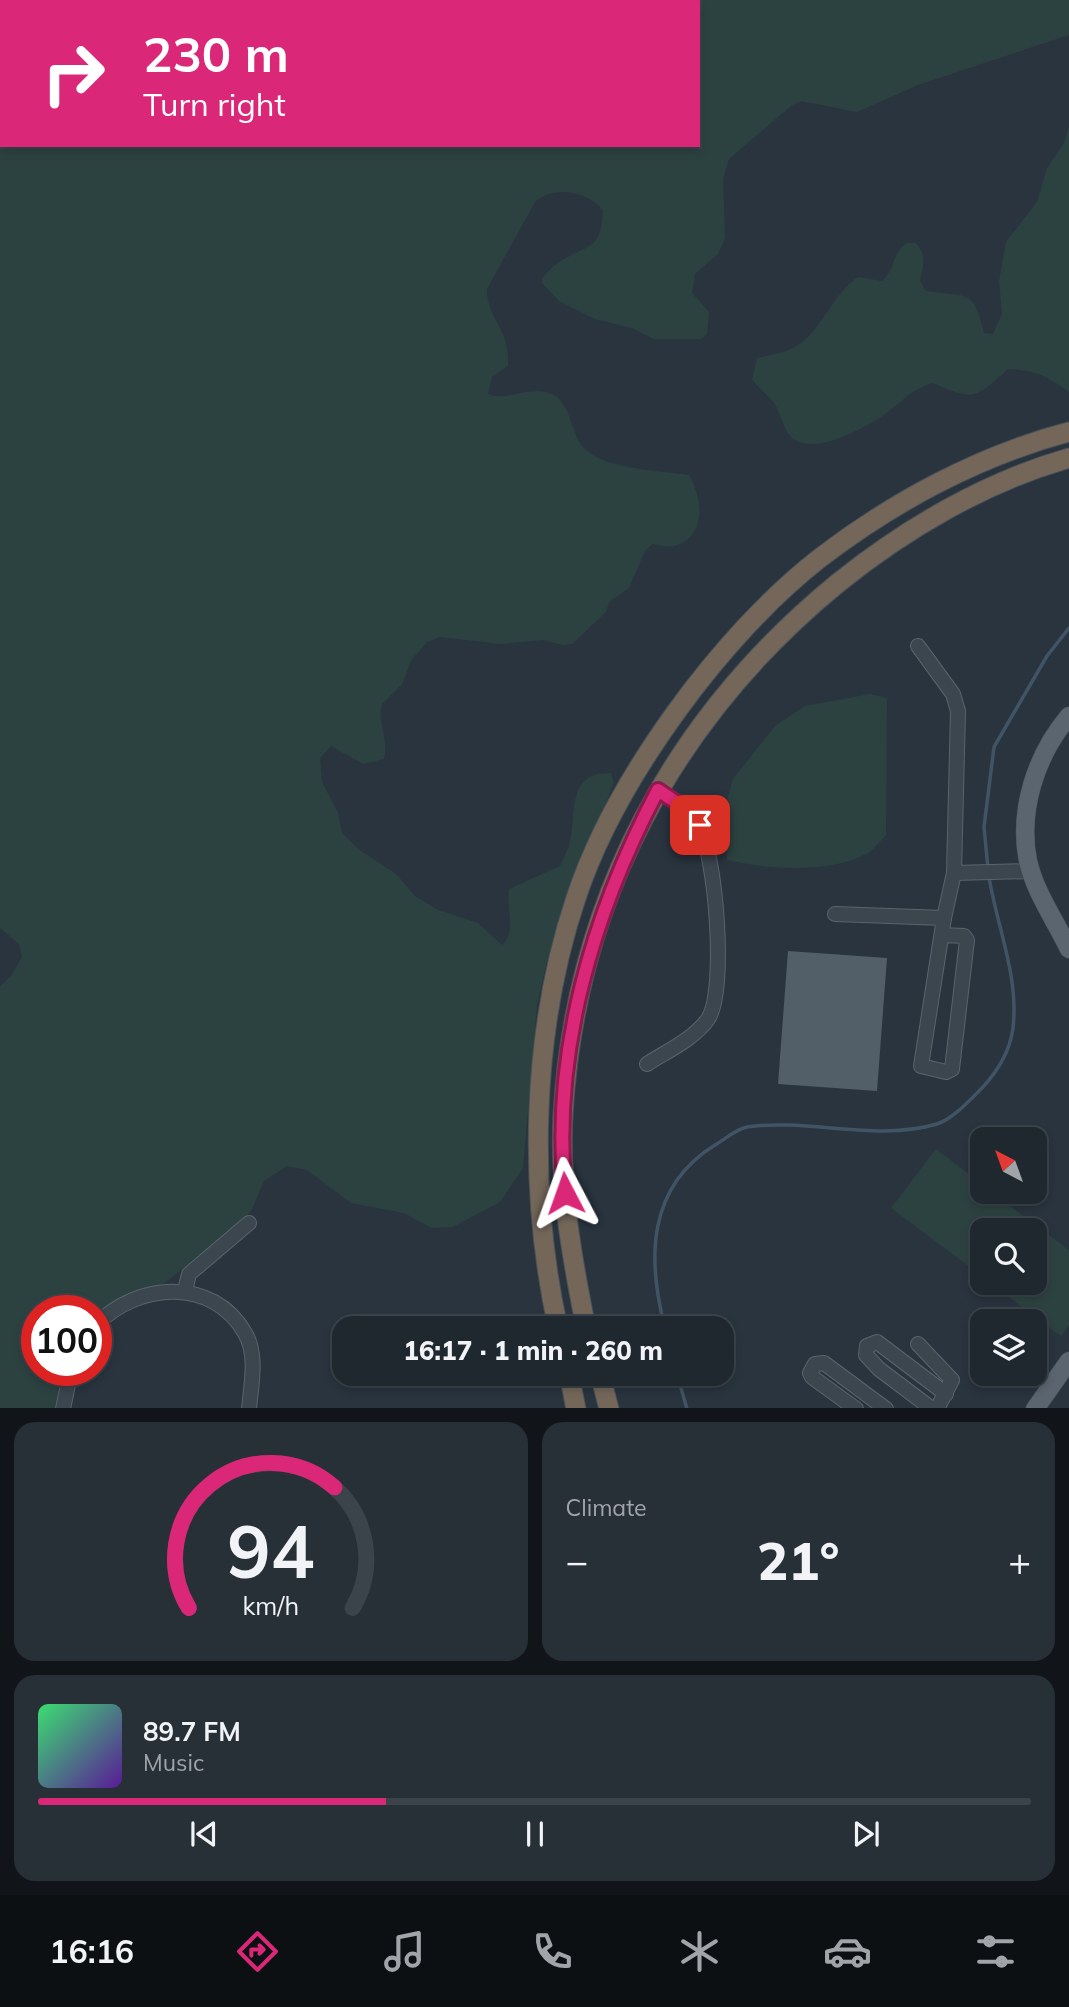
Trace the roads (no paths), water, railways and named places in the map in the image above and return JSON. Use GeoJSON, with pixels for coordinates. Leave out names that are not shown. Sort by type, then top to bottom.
{"type":"FeatureCollection","features":[{"type":"Feature","properties":{"kind":"highway"},"geometry":{"type":"LineString","coordinates":[[556,1316],[541,1204],[540,1068],[553,986],[576,897],[614,809],[658,738],[715,663],[778,596],[818,559],[909,499],[994,458],[1060,434]]}},
{"type":"Feature","properties":{"kind":"highway"},"geometry":{"type":"LineString","coordinates":[[583,1316],[570,1245],[562,1167],[563,1115],[573,1032],[582,981],[598,925],[629,847],[658,790],[680,753],[723,695],[753,660],[821,597],[903,535],[964,501],[1061,460]]}},
{"type":"Feature","properties":{"kind":"highway"},"geometry":{"type":"LineString","coordinates":[[569,1386],[574,1408]]}},
{"type":"Feature","properties":{"kind":"highway"},"geometry":{"type":"LineString","coordinates":[[597,1386],[601,1408]]}},
{"type":"Feature","properties":{"kind":"highway"},"geometry":{"type":"LineString","coordinates":[[603,1386],[609,1408]]}},
{"type":"Feature","properties":{"kind":"main road"},"geometry":{"type":"LineString","coordinates":[[1069,716],[1052,736],[1033,779],[1026,819],[1032,871],[1041,897],[1069,948]]}},
{"type":"Feature","properties":{"kind":"main road"},"geometry":{"type":"LineString","coordinates":[[1036,1408],[1069,1361]]}},
{"type":"Feature","properties":{"kind":"street"},"geometry":{"type":"LineString","coordinates":[[918,646],[953,694],[958,711],[954,873],[944,918],[920,1066],[946,1072],[951,1069],[967,940],[964,936],[942,934]]}},
{"type":"Feature","properties":{"kind":"street"},"geometry":{"type":"LineString","coordinates":[[647,1064],[691,1036],[707,1021],[713,1009],[720,964],[712,883],[700,825],[683,807],[658,790]]}},
{"type":"Feature","properties":{"kind":"street"},"geometry":{"type":"LineString","coordinates":[[954,873],[1032,871]]}},
{"type":"Feature","properties":{"kind":"street"},"geometry":{"type":"LineString","coordinates":[[835,914],[944,918]]}},
{"type":"Feature","properties":{"kind":"street"},"geometry":{"type":"LineString","coordinates":[[185,1291],[189,1274],[249,1223]]}},
{"type":"Feature","properties":{"kind":"street"},"geometry":{"type":"LineString","coordinates":[[112,1312],[123,1303],[166,1291],[185,1291],[204,1296],[221,1306],[245,1333],[252,1354],[249,1408]]}},
{"type":"Feature","properties":{"kind":"street"},"geometry":{"type":"LineString","coordinates":[[934,1408],[879,1369],[866,1354],[867,1346],[877,1342],[946,1394]]}},
{"type":"Feature","properties":{"kind":"street"},"geometry":{"type":"LineString","coordinates":[[918,1343],[952,1380],[936,1408]]}},
{"type":"Feature","properties":{"kind":"street"},"geometry":{"type":"LineString","coordinates":[[855,1408],[812,1377],[810,1373],[815,1364],[824,1363],[885,1408]]}},
{"type":"Feature","properties":{"kind":"street"},"geometry":{"type":"LineString","coordinates":[[64,1408],[68,1386]]}},
{"type":"Feature","properties":{"kind":"waterway"},"geometry":{"type":"LineString","coordinates":[[988,869],[984,827],[994,747],[1047,656],[1069,628]]}},
{"type":"Feature","properties":{"kind":"waterway"},"geometry":{"type":"LineString","coordinates":[[662,1316],[655,1251],[658,1226],[665,1203],[676,1182],[693,1162],[715,1145],[747,1127],[794,1125],[890,1131],[937,1124],[961,1109],[993,1075],[1009,1045],[1014,1009],[1010,971],[989,877]]}},
{"type":"Feature","properties":{"kind":"waterway"},"geometry":{"type":"LineString","coordinates":[[680,1386],[687,1408]]}}]}
